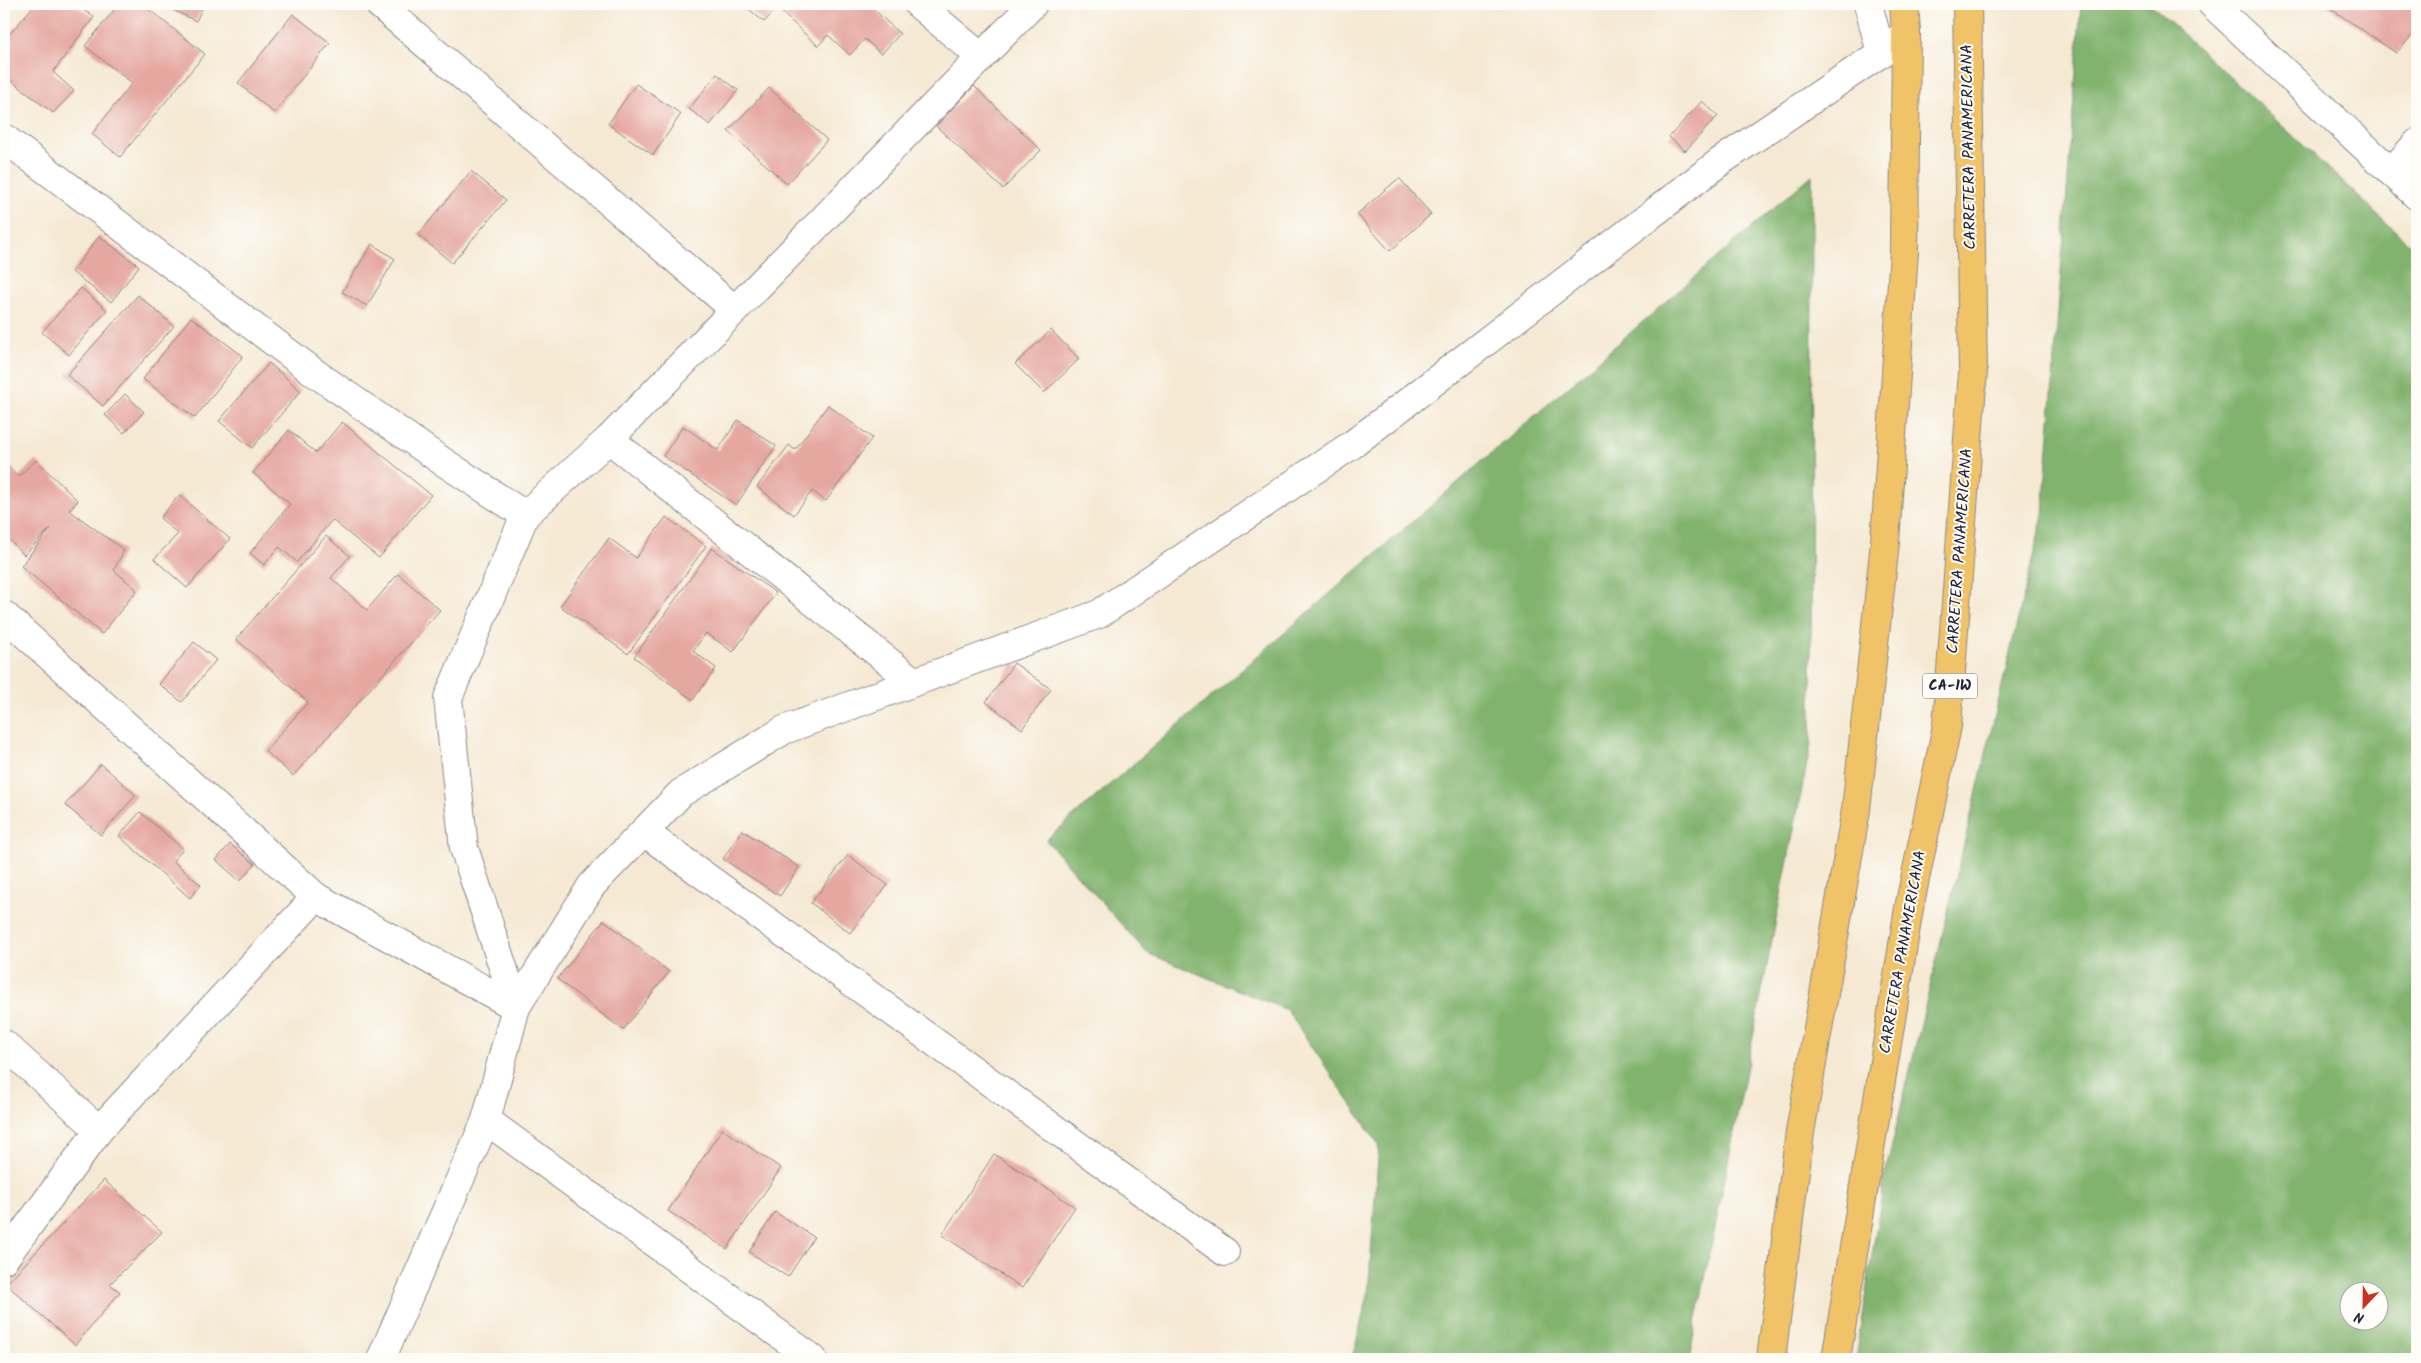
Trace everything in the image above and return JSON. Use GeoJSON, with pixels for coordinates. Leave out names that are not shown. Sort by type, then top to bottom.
{"type":"FeatureCollection","features":[{"type":"Feature","properties":{"kind":"highway"},"geometry":{"type":"LineString","coordinates":[[1771,1359],[1800,1132],[1856,810],[1885,542],[1904,252],[1906,33],[1904,4]]}},
{"type":"Feature","properties":{"kind":"highway","name":"CARRETERA PANAMERICANA"},"geometry":{"type":"LineString","coordinates":[[1836,1359],[1909,908],[1947,726],[1973,371],[1969,5]]}},
{"type":"Feature","properties":{"kind":"street"},"geometry":{"type":"LineString","coordinates":[[379,4],[735,310]]}},
{"type":"Feature","properties":{"kind":"street"},"geometry":{"type":"LineString","coordinates":[[918,4],[981,57]]}},
{"type":"Feature","properties":{"kind":"street"},"geometry":{"type":"LineString","coordinates":[[516,1007],[464,848],[448,698],[525,515],[609,439],[1033,4]]}},
{"type":"Feature","properties":{"kind":"street"},"geometry":{"type":"LineString","coordinates":[[1868,4],[1881,53]]}},
{"type":"Feature","properties":{"kind":"street"},"geometry":{"type":"LineString","coordinates":[[2212,4],[2417,196]]}},
{"type":"Feature","properties":{"kind":"street"},"geometry":{"type":"LineString","coordinates":[[381,1359],[486,1120],[516,1007],[592,884],[681,793],[784,730],[1099,614],[1353,444],[1722,161],[1881,53],[1906,33]]}},
{"type":"Feature","properties":{"kind":"street"},"geometry":{"type":"LineString","coordinates":[[4,138],[315,373],[442,461],[525,515]]}},
{"type":"Feature","properties":{"kind":"street"},"geometry":{"type":"LineString","coordinates":[[2392,172],[2417,143]]}},
{"type":"Feature","properties":{"kind":"street"},"geometry":{"type":"LineString","coordinates":[[609,439],[913,681]]}},
{"type":"Feature","properties":{"kind":"street"},"geometry":{"type":"LineString","coordinates":[[4,614],[316,897],[516,1007]]}},
{"type":"Feature","properties":{"kind":"street"},"geometry":{"type":"LineString","coordinates":[[644,832],[1225,1252]]}},
{"type":"Feature","properties":{"kind":"street"},"geometry":{"type":"LineString","coordinates":[[4,1259],[99,1130],[316,897]]}},
{"type":"Feature","properties":{"kind":"street"},"geometry":{"type":"LineString","coordinates":[[4,1044],[99,1130]]}},
{"type":"Feature","properties":{"kind":"street"},"geometry":{"type":"LineString","coordinates":[[486,1120],[813,1359]]}},
{"type":"Feature","properties":{"kind":"green space"},"geometry":{"type":"Polygon","coordinates":[[[2081,4],[2151,4],[2417,251],[2417,1359],[1855,1359],[1886,1170],[2043,515],[2081,4]]]}},
{"type":"Feature","properties":{"kind":"green space"},"geometry":{"type":"Polygon","coordinates":[[[1812,175],[1811,743],[1689,1359],[1352,1359],[1368,1295],[1379,1145],[1287,1010],[1147,953],[1046,840],[1812,175]]]}},
{"type":"Feature","properties":{"kind":"building"},"geometry":{"type":"Polygon","coordinates":[[[35,4],[74,4],[94,17],[53,72],[74,91],[53,113],[4,75],[4,41],[35,4]]]}},
{"type":"Feature","properties":{"kind":"building"},"geometry":{"type":"Polygon","coordinates":[[[119,4],[142,4],[205,54],[120,157],[92,134],[132,83],[85,46],[119,4]]]}},
{"type":"Feature","properties":{"kind":"building"},"geometry":{"type":"Polygon","coordinates":[[[160,4],[204,4],[196,21],[160,4]]]}},
{"type":"Feature","properties":{"kind":"building"},"geometry":{"type":"Polygon","coordinates":[[[743,4],[868,4],[900,34],[881,54],[865,39],[850,55],[828,35],[818,46],[777,8],[764,22],[743,4]]]}},
{"type":"Feature","properties":{"kind":"building"},"geometry":{"type":"Polygon","coordinates":[[[2324,4],[2417,4],[2417,30],[2396,53],[2324,4]]]}},
{"type":"Feature","properties":{"kind":"building"},"geometry":{"type":"Polygon","coordinates":[[[293,14],[330,43],[274,113],[238,83],[293,14]]]}},
{"type":"Feature","properties":{"kind":"building"},"geometry":{"type":"Polygon","coordinates":[[[717,74],[738,90],[710,125],[689,109],[717,74]]]}},
{"type":"Feature","properties":{"kind":"building"},"geometry":{"type":"Polygon","coordinates":[[[636,84],[681,114],[653,155],[608,124],[636,84]]]}},
{"type":"Feature","properties":{"kind":"building"},"geometry":{"type":"Polygon","coordinates":[[[974,86],[1041,150],[1003,189],[936,126],[974,86]]]}},
{"type":"Feature","properties":{"kind":"building"},"geometry":{"type":"Polygon","coordinates":[[[769,88],[827,140],[787,184],[728,131],[769,88]]]}},
{"type":"Feature","properties":{"kind":"building"},"geometry":{"type":"Polygon","coordinates":[[[1702,101],[1718,116],[1685,151],[1669,137],[1702,101]]]}},
{"type":"Feature","properties":{"kind":"building"},"geometry":{"type":"Polygon","coordinates":[[[471,171],[506,200],[452,263],[418,235],[471,171]]]}},
{"type":"Feature","properties":{"kind":"building"},"geometry":{"type":"Polygon","coordinates":[[[1399,178],[1431,214],[1390,251],[1357,214],[1399,178]]]}},
{"type":"Feature","properties":{"kind":"building"},"geometry":{"type":"Polygon","coordinates":[[[99,236],[139,266],[111,302],[72,272],[99,236]]]}},
{"type":"Feature","properties":{"kind":"building"},"geometry":{"type":"Polygon","coordinates":[[[372,244],[395,259],[367,306],[342,292],[372,244]]]}},
{"type":"Feature","properties":{"kind":"building"},"geometry":{"type":"Polygon","coordinates":[[[81,288],[107,310],[69,355],[42,332],[81,288]]]}},
{"type":"Feature","properties":{"kind":"building"},"geometry":{"type":"Polygon","coordinates":[[[138,295],[174,326],[103,406],[67,375],[138,295]]]}},
{"type":"Feature","properties":{"kind":"building"},"geometry":{"type":"Polygon","coordinates":[[[191,317],[243,356],[195,418],[143,379],[191,317]]]}},
{"type":"Feature","properties":{"kind":"building"},"geometry":{"type":"Polygon","coordinates":[[[1051,330],[1079,359],[1044,393],[1015,364],[1051,330]]]}},
{"type":"Feature","properties":{"kind":"building"},"geometry":{"type":"Polygon","coordinates":[[[269,363],[301,391],[252,448],[219,421],[269,363]]]}},
{"type":"Feature","properties":{"kind":"building"},"geometry":{"type":"Polygon","coordinates":[[[125,394],[144,412],[124,433],[105,415],[125,394]]]}},
{"type":"Feature","properties":{"kind":"building"},"geometry":{"type":"Polygon","coordinates":[[[828,405],[872,438],[826,501],[812,491],[794,515],[757,487],[789,445],[795,450],[828,405]]]}},
{"type":"Feature","properties":{"kind":"building"},"geometry":{"type":"Polygon","coordinates":[[[738,420],[776,446],[736,505],[663,456],[683,426],[718,450],[738,420]]]}},
{"type":"Feature","properties":{"kind":"building"},"geometry":{"type":"Polygon","coordinates":[[[342,422],[431,495],[379,558],[332,520],[297,562],[279,547],[264,565],[250,553],[290,504],[253,473],[289,430],[316,453],[342,422]]]}},
{"type":"Feature","properties":{"kind":"building"},"geometry":{"type":"Polygon","coordinates":[[[36,460],[78,501],[69,510],[124,550],[114,570],[137,590],[102,634],[21,566],[51,528],[24,555],[4,534],[4,462],[18,477],[36,460]]]}},
{"type":"Feature","properties":{"kind":"building"},"geometry":{"type":"Polygon","coordinates":[[[179,495],[230,539],[187,588],[154,559],[178,534],[160,518],[179,495]]]}},
{"type":"Feature","properties":{"kind":"building"},"geometry":{"type":"Polygon","coordinates":[[[666,517],[706,546],[628,654],[560,606],[609,538],[636,558],[666,517]]]}},
{"type":"Feature","properties":{"kind":"building"},"geometry":{"type":"Polygon","coordinates":[[[326,536],[350,556],[331,578],[367,610],[398,574],[440,610],[293,776],[265,751],[308,702],[236,639],[326,536]]]}},
{"type":"Feature","properties":{"kind":"building"},"geometry":{"type":"Polygon","coordinates":[[[712,548],[776,593],[733,652],[706,633],[693,651],[716,668],[693,700],[634,657],[712,548]]]}},
{"type":"Feature","properties":{"kind":"building"},"geometry":{"type":"Polygon","coordinates":[[[194,642],[216,660],[182,702],[159,684],[194,642]]]}},
{"type":"Feature","properties":{"kind":"building"},"geometry":{"type":"Polygon","coordinates":[[[1014,663],[1051,689],[1022,729],[986,702],[1014,663]]]}},
{"type":"Feature","properties":{"kind":"building"},"geometry":{"type":"Polygon","coordinates":[[[101,764],[136,795],[101,835],[65,805],[101,764]]]}},
{"type":"Feature","properties":{"kind":"building"},"geometry":{"type":"Polygon","coordinates":[[[140,812],[183,849],[173,861],[201,885],[190,898],[119,836],[140,812]]]}},
{"type":"Feature","properties":{"kind":"building"},"geometry":{"type":"Polygon","coordinates":[[[742,830],[799,867],[780,896],[723,859],[742,830]]]}},
{"type":"Feature","properties":{"kind":"building"},"geometry":{"type":"Polygon","coordinates":[[[230,844],[255,864],[240,881],[216,860],[230,844]]]}},
{"type":"Feature","properties":{"kind":"building"},"geometry":{"type":"Polygon","coordinates":[[[848,855],[888,885],[850,933],[811,903],[848,855]]]}},
{"type":"Feature","properties":{"kind":"building"},"geometry":{"type":"Polygon","coordinates":[[[604,920],[669,972],[623,1030],[557,979],[604,920]]]}},
{"type":"Feature","properties":{"kind":"building"},"geometry":{"type":"Polygon","coordinates":[[[722,1129],[781,1168],[727,1249],[668,1211],[722,1129]]]}},
{"type":"Feature","properties":{"kind":"building"},"geometry":{"type":"Polygon","coordinates":[[[994,1154],[1075,1207],[1022,1288],[942,1235],[994,1154]]]}},
{"type":"Feature","properties":{"kind":"building"},"geometry":{"type":"Polygon","coordinates":[[[104,1180],[162,1232],[110,1284],[120,1292],[75,1345],[6,1284],[104,1180]]]}},
{"type":"Feature","properties":{"kind":"building"},"geometry":{"type":"Polygon","coordinates":[[[775,1212],[814,1237],[788,1277],[749,1252],[775,1212]]]}}]}
